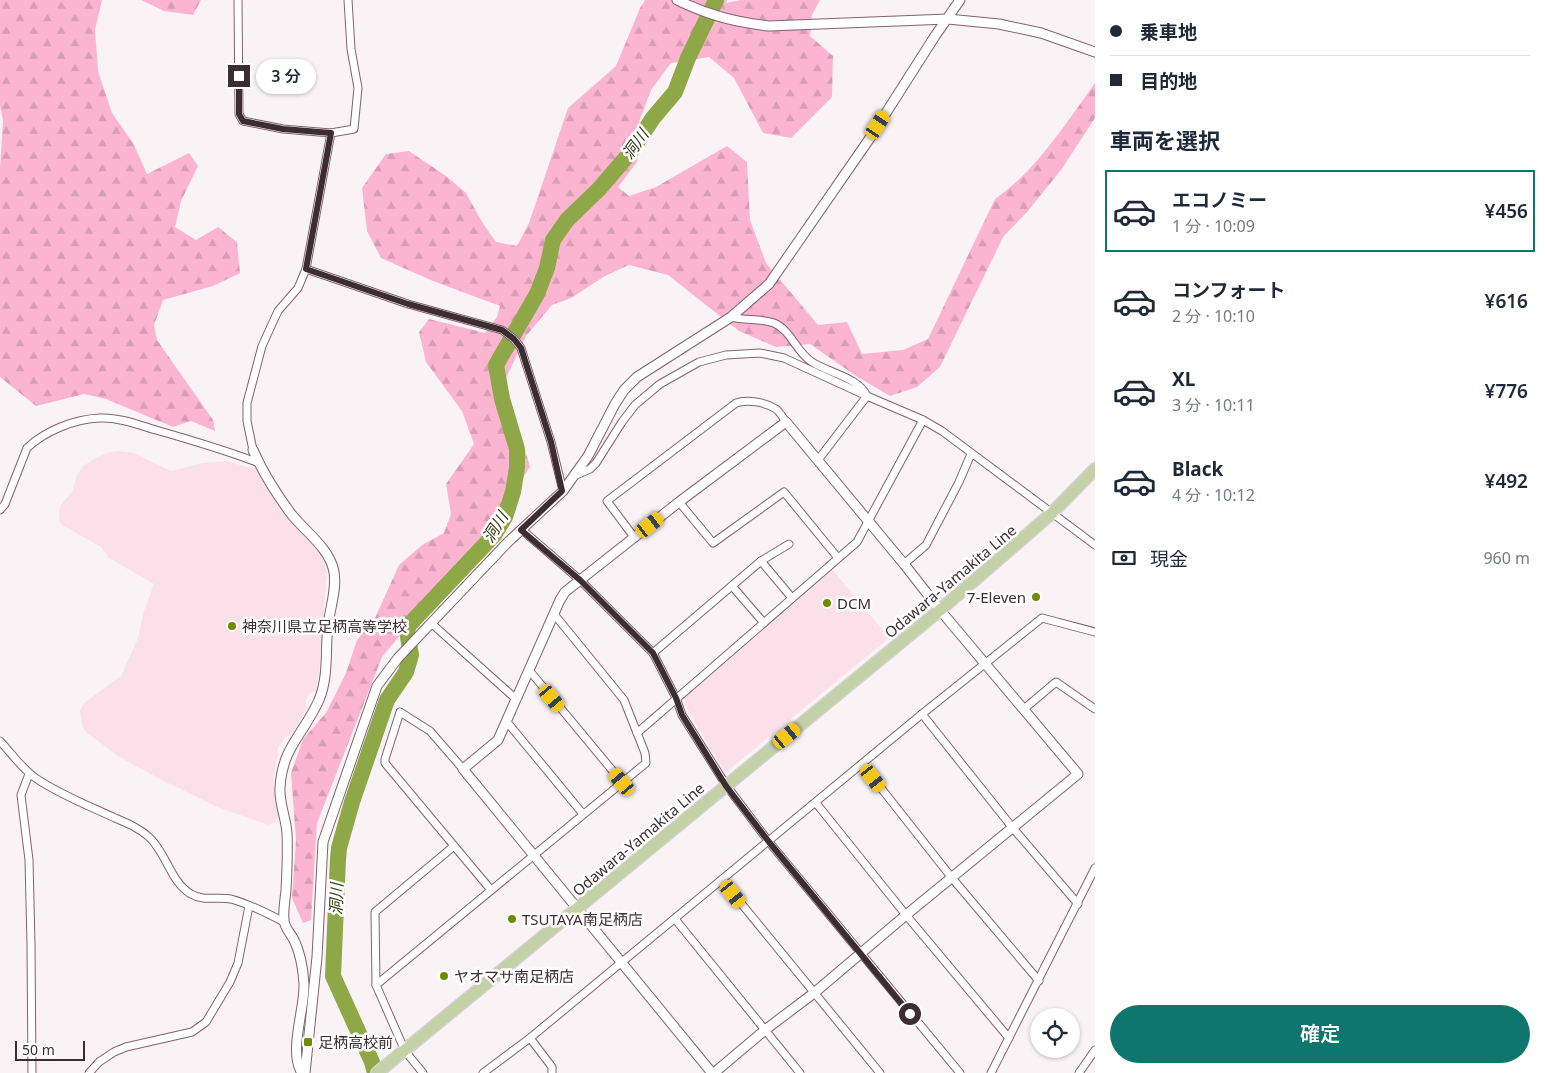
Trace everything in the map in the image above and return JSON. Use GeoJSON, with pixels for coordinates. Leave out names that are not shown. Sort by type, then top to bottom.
{"type":"FeatureCollection","features":[{"type":"Feature","properties":{"kind":"main road","name":"Odawara-Yamakita Line"},"geometry":{"type":"LineString","coordinates":[[377,1073],[940,610],[1052,513],[1095,470]]}},
{"type":"Feature","properties":{"kind":"street"},"geometry":{"type":"LineString","coordinates":[[238,0],[239,114],[243,121],[283,129],[331,133],[354,129],[358,88],[351,49],[348,0]]}},
{"type":"Feature","properties":{"kind":"street"},"geometry":{"type":"LineString","coordinates":[[677,0],[722,18],[761,25],[796,26],[948,19],[999,24],[1041,32],[1095,52]]}},
{"type":"Feature","properties":{"kind":"street"},"geometry":{"type":"LineString","coordinates":[[304,1073],[314,1005],[322,842],[377,686],[398,658],[521,530],[562,491],[588,456],[624,390],[637,377],[731,317],[770,284],[870,138],[960,0]]}},
{"type":"Feature","properties":{"kind":"street"},"geometry":{"type":"LineString","coordinates":[[304,1073],[298,1067],[296,1049],[304,990],[303,966],[300,952],[284,922],[287,834],[280,791],[286,756],[318,702],[323,689],[328,626],[334,593],[335,573],[330,559],[323,548],[292,515],[259,463],[253,450],[247,421],[246,403],[262,346],[278,311],[298,288],[306,269],[331,133]]}},
{"type":"Feature","properties":{"kind":"street"},"geometry":{"type":"LineString","coordinates":[[306,269],[408,304],[502,330],[514,339],[521,348],[551,442],[562,491]]}},
{"type":"Feature","properties":{"kind":"street"},"geometry":{"type":"LineString","coordinates":[[731,317],[774,324],[784,330],[804,356],[812,362],[854,382],[864,389],[867,396]]}},
{"type":"Feature","properties":{"kind":"street"},"geometry":{"type":"LineString","coordinates":[[573,476],[596,463],[635,405],[660,384],[699,362],[726,355],[773,354],[923,420],[942,431],[1095,544]]}},
{"type":"Feature","properties":{"kind":"street"},"geometry":{"type":"LineString","coordinates":[[818,460],[867,396]]}},
{"type":"Feature","properties":{"kind":"street"},"geometry":{"type":"LineString","coordinates":[[490,890],[385,763],[384,759],[400,712],[430,730],[713,1073],[861,955],[906,915],[1078,774],[776,410],[765,404],[743,400],[736,403],[607,501],[634,537]]}},
{"type":"Feature","properties":{"kind":"street"},"geometry":{"type":"LineString","coordinates":[[0,510],[5,504],[27,448],[64,425],[79,421],[101,418],[129,423],[224,450],[259,463]]}},
{"type":"Feature","properties":{"kind":"street"},"geometry":{"type":"LineString","coordinates":[[638,733],[856,542],[923,420]]}},
{"type":"Feature","properties":{"kind":"street"},"geometry":{"type":"LineString","coordinates":[[463,769],[498,740],[565,592],[634,537],[786,422]]}},
{"type":"Feature","properties":{"kind":"street"},"geometry":{"type":"LineString","coordinates":[[904,564],[926,545],[959,482],[971,454]]}},
{"type":"Feature","properties":{"kind":"street"},"geometry":{"type":"LineString","coordinates":[[680,502],[713,543],[784,492],[838,558]]}},
{"type":"Feature","properties":{"kind":"street"},"geometry":{"type":"LineString","coordinates":[[521,530],[580,580],[653,653],[676,698],[682,715],[726,786],[861,955],[960,1073]]}},
{"type":"Feature","properties":{"kind":"street"},"geometry":{"type":"LineString","coordinates":[[653,653],[761,561],[789,544]]}},
{"type":"Feature","properties":{"kind":"street"},"geometry":{"type":"LineString","coordinates":[[761,561],[792,598]]}},
{"type":"Feature","properties":{"kind":"street"},"geometry":{"type":"LineString","coordinates":[[732,586],[764,623]]}},
{"type":"Feature","properties":{"kind":"street"},"geometry":{"type":"LineString","coordinates":[[376,985],[646,763],[645,753],[624,700],[554,614]]}},
{"type":"Feature","properties":{"kind":"street"},"geometry":{"type":"LineString","coordinates":[[482,1073],[530,1038],[922,714],[1042,618],[1095,632]]}},
{"type":"Feature","properties":{"kind":"street"},"geometry":{"type":"LineString","coordinates":[[431,624],[516,699]]}},
{"type":"Feature","properties":{"kind":"street"},"geometry":{"type":"LineString","coordinates":[[529,670],[622,782]]}},
{"type":"Feature","properties":{"kind":"street"},"geometry":{"type":"LineString","coordinates":[[1024,709],[1056,682],[1095,709]]}},
{"type":"Feature","properties":{"kind":"street"},"geometry":{"type":"LineString","coordinates":[[922,714],[1012,828],[1078,904]]}},
{"type":"Feature","properties":{"kind":"street"},"geometry":{"type":"LineString","coordinates":[[507,722],[583,814]]}},
{"type":"Feature","properties":{"kind":"street"},"geometry":{"type":"LineString","coordinates":[[0,741],[30,774],[55,790],[133,826],[148,836],[159,847],[178,882],[190,894],[205,900],[230,899],[284,922]]}},
{"type":"Feature","properties":{"kind":"street"},"geometry":{"type":"LineString","coordinates":[[862,764],[952,878],[1038,981]]}},
{"type":"Feature","properties":{"kind":"street"},"geometry":{"type":"LineString","coordinates":[[30,774],[21,795],[29,860],[32,1073]]}},
{"type":"Feature","properties":{"kind":"street"},"geometry":{"type":"LineString","coordinates":[[816,803],[906,915],[1009,1038]]}},
{"type":"Feature","properties":{"kind":"street"},"geometry":{"type":"LineString","coordinates":[[423,1073],[404,1052],[376,985],[375,912],[454,846]]}},
{"type":"Feature","properties":{"kind":"street"},"geometry":{"type":"LineString","coordinates":[[991,1073],[1095,868]]}},
{"type":"Feature","properties":{"kind":"street"},"geometry":{"type":"LineString","coordinates":[[722,880],[880,1073]]}},
{"type":"Feature","properties":{"kind":"street"},"geometry":{"type":"LineString","coordinates":[[89,1073],[99,1062],[120,1050],[192,1032],[206,1022],[230,982],[238,964],[249,906]]}},
{"type":"Feature","properties":{"kind":"street"},"geometry":{"type":"LineString","coordinates":[[675,919],[800,1073]]}},
{"type":"Feature","properties":{"kind":"street"},"geometry":{"type":"LineString","coordinates":[[530,1038],[552,1067],[552,1073]]}},
{"type":"Feature","properties":{"kind":"street"},"geometry":{"type":"LineString","coordinates":[[1080,1073],[1095,1050]]}},
{"type":"Feature","properties":{"kind":"shaded area","name":"神奈川県立足柄高等学校"},"geometry":{"type":"Polygon","coordinates":[[[110,452],[134,453],[171,471],[202,463],[228,461],[256,468],[288,517],[313,545],[324,561],[327,572],[316,691],[310,693],[305,701],[307,707],[293,733],[284,738],[277,750],[278,755],[273,776],[275,801],[280,816],[274,823],[269,825],[217,807],[156,777],[118,756],[86,732],[82,726],[80,711],[84,703],[121,676],[138,638],[144,611],[154,584],[109,558],[101,547],[62,525],[59,521],[59,510],[62,503],[72,492],[77,475],[83,466],[110,452]]]}},
{"type":"Feature","properties":{"kind":"shaded area"},"geometry":{"type":"Polygon","coordinates":[[[833,570],[889,638],[725,773],[685,705],[686,696],[833,570]]]}},
{"type":"Feature","properties":{"kind":"green space"},"geometry":{"type":"Polygon","coordinates":[[[0,0],[102,0],[95,30],[98,71],[112,113],[133,143],[147,174],[189,153],[198,166],[181,201],[175,227],[196,240],[218,227],[237,242],[240,273],[213,286],[163,300],[154,325],[157,340],[213,420],[215,431],[191,421],[173,427],[106,399],[84,394],[36,406],[0,377],[0,168],[3,120],[0,106],[0,0]]]}},
{"type":"Feature","properties":{"kind":"green space"},"geometry":{"type":"Polygon","coordinates":[[[141,0],[201,0],[193,15],[164,11],[141,0]]]}},
{"type":"Feature","properties":{"kind":"green space"},"geometry":{"type":"Polygon","coordinates":[[[645,0],[727,0],[726,3],[741,0],[820,0],[812,15],[810,36],[833,56],[832,97],[791,138],[763,133],[734,78],[709,57],[671,63],[651,90],[639,122],[637,162],[618,187],[629,196],[656,187],[727,146],[747,162],[750,220],[766,263],[818,325],[847,322],[862,354],[903,350],[928,339],[995,199],[1024,175],[1050,146],[1095,83],[1095,118],[1061,170],[1027,212],[1003,237],[940,367],[917,387],[890,396],[856,376],[810,344],[776,347],[739,331],[668,275],[629,265],[605,276],[571,298],[552,305],[526,336],[505,380],[530,467],[488,530],[382,657],[317,823],[311,920],[303,923],[292,898],[296,840],[291,773],[303,739],[326,713],[346,673],[357,640],[375,618],[399,565],[422,545],[444,533],[451,514],[446,484],[474,444],[462,411],[426,362],[419,332],[429,319],[485,333],[497,317],[500,306],[433,281],[381,258],[367,231],[362,188],[386,154],[409,151],[446,176],[466,193],[496,242],[517,246],[529,223],[568,108],[616,66],[645,0]]]}},
{"type":"Feature","properties":{"kind":"waterway","name":"洞川"},"geometry":{"type":"LineString","coordinates":[[710,0],[714,5]]}},
{"type":"Feature","properties":{"kind":"waterway","name":"洞川"},"geometry":{"type":"LineString","coordinates":[[375,1073],[372,1062],[333,976],[339,848],[352,802],[387,700],[406,672],[411,655],[407,631],[409,625],[494,535],[505,517],[513,492],[517,468],[517,449],[502,399],[496,365],[537,294],[547,268],[553,240],[567,220],[599,189],[630,153],[653,118],[675,92],[688,58],[716,0]]}},
{"type":"Feature","properties":{"kind":"place","name":"7-Eleven"},"geometry":{"type":"Point","coordinates":[1036,597]}},
{"type":"Feature","properties":{"kind":"place","name":"DCM"},"geometry":{"type":"Point","coordinates":[827,603]}},
{"type":"Feature","properties":{"kind":"place","name":"神奈川県立足柄高等学校"},"geometry":{"type":"Point","coordinates":[232,626]}},
{"type":"Feature","properties":{"kind":"place","name":"TSUTAYA南足柄店"},"geometry":{"type":"Point","coordinates":[512,919]}},
{"type":"Feature","properties":{"kind":"place","name":"ヤオマサ南足柄店"},"geometry":{"type":"Point","coordinates":[444,976]}},
{"type":"Feature","properties":{"kind":"place","name":"足柄高校前"},"geometry":{"type":"Point","coordinates":[308,1042]}},
{"type":"Feature","properties":{"kind":"route"},"geometry":{"type":"LineString","coordinates":[[239,76],[239,114],[243,121],[283,129],[331,133],[306,269],[408,304],[502,330],[514,339],[521,348],[551,442],[562,491],[521,530],[580,580],[653,653],[676,698],[682,715],[726,786],[769,842],[910,1014]]}}]}
